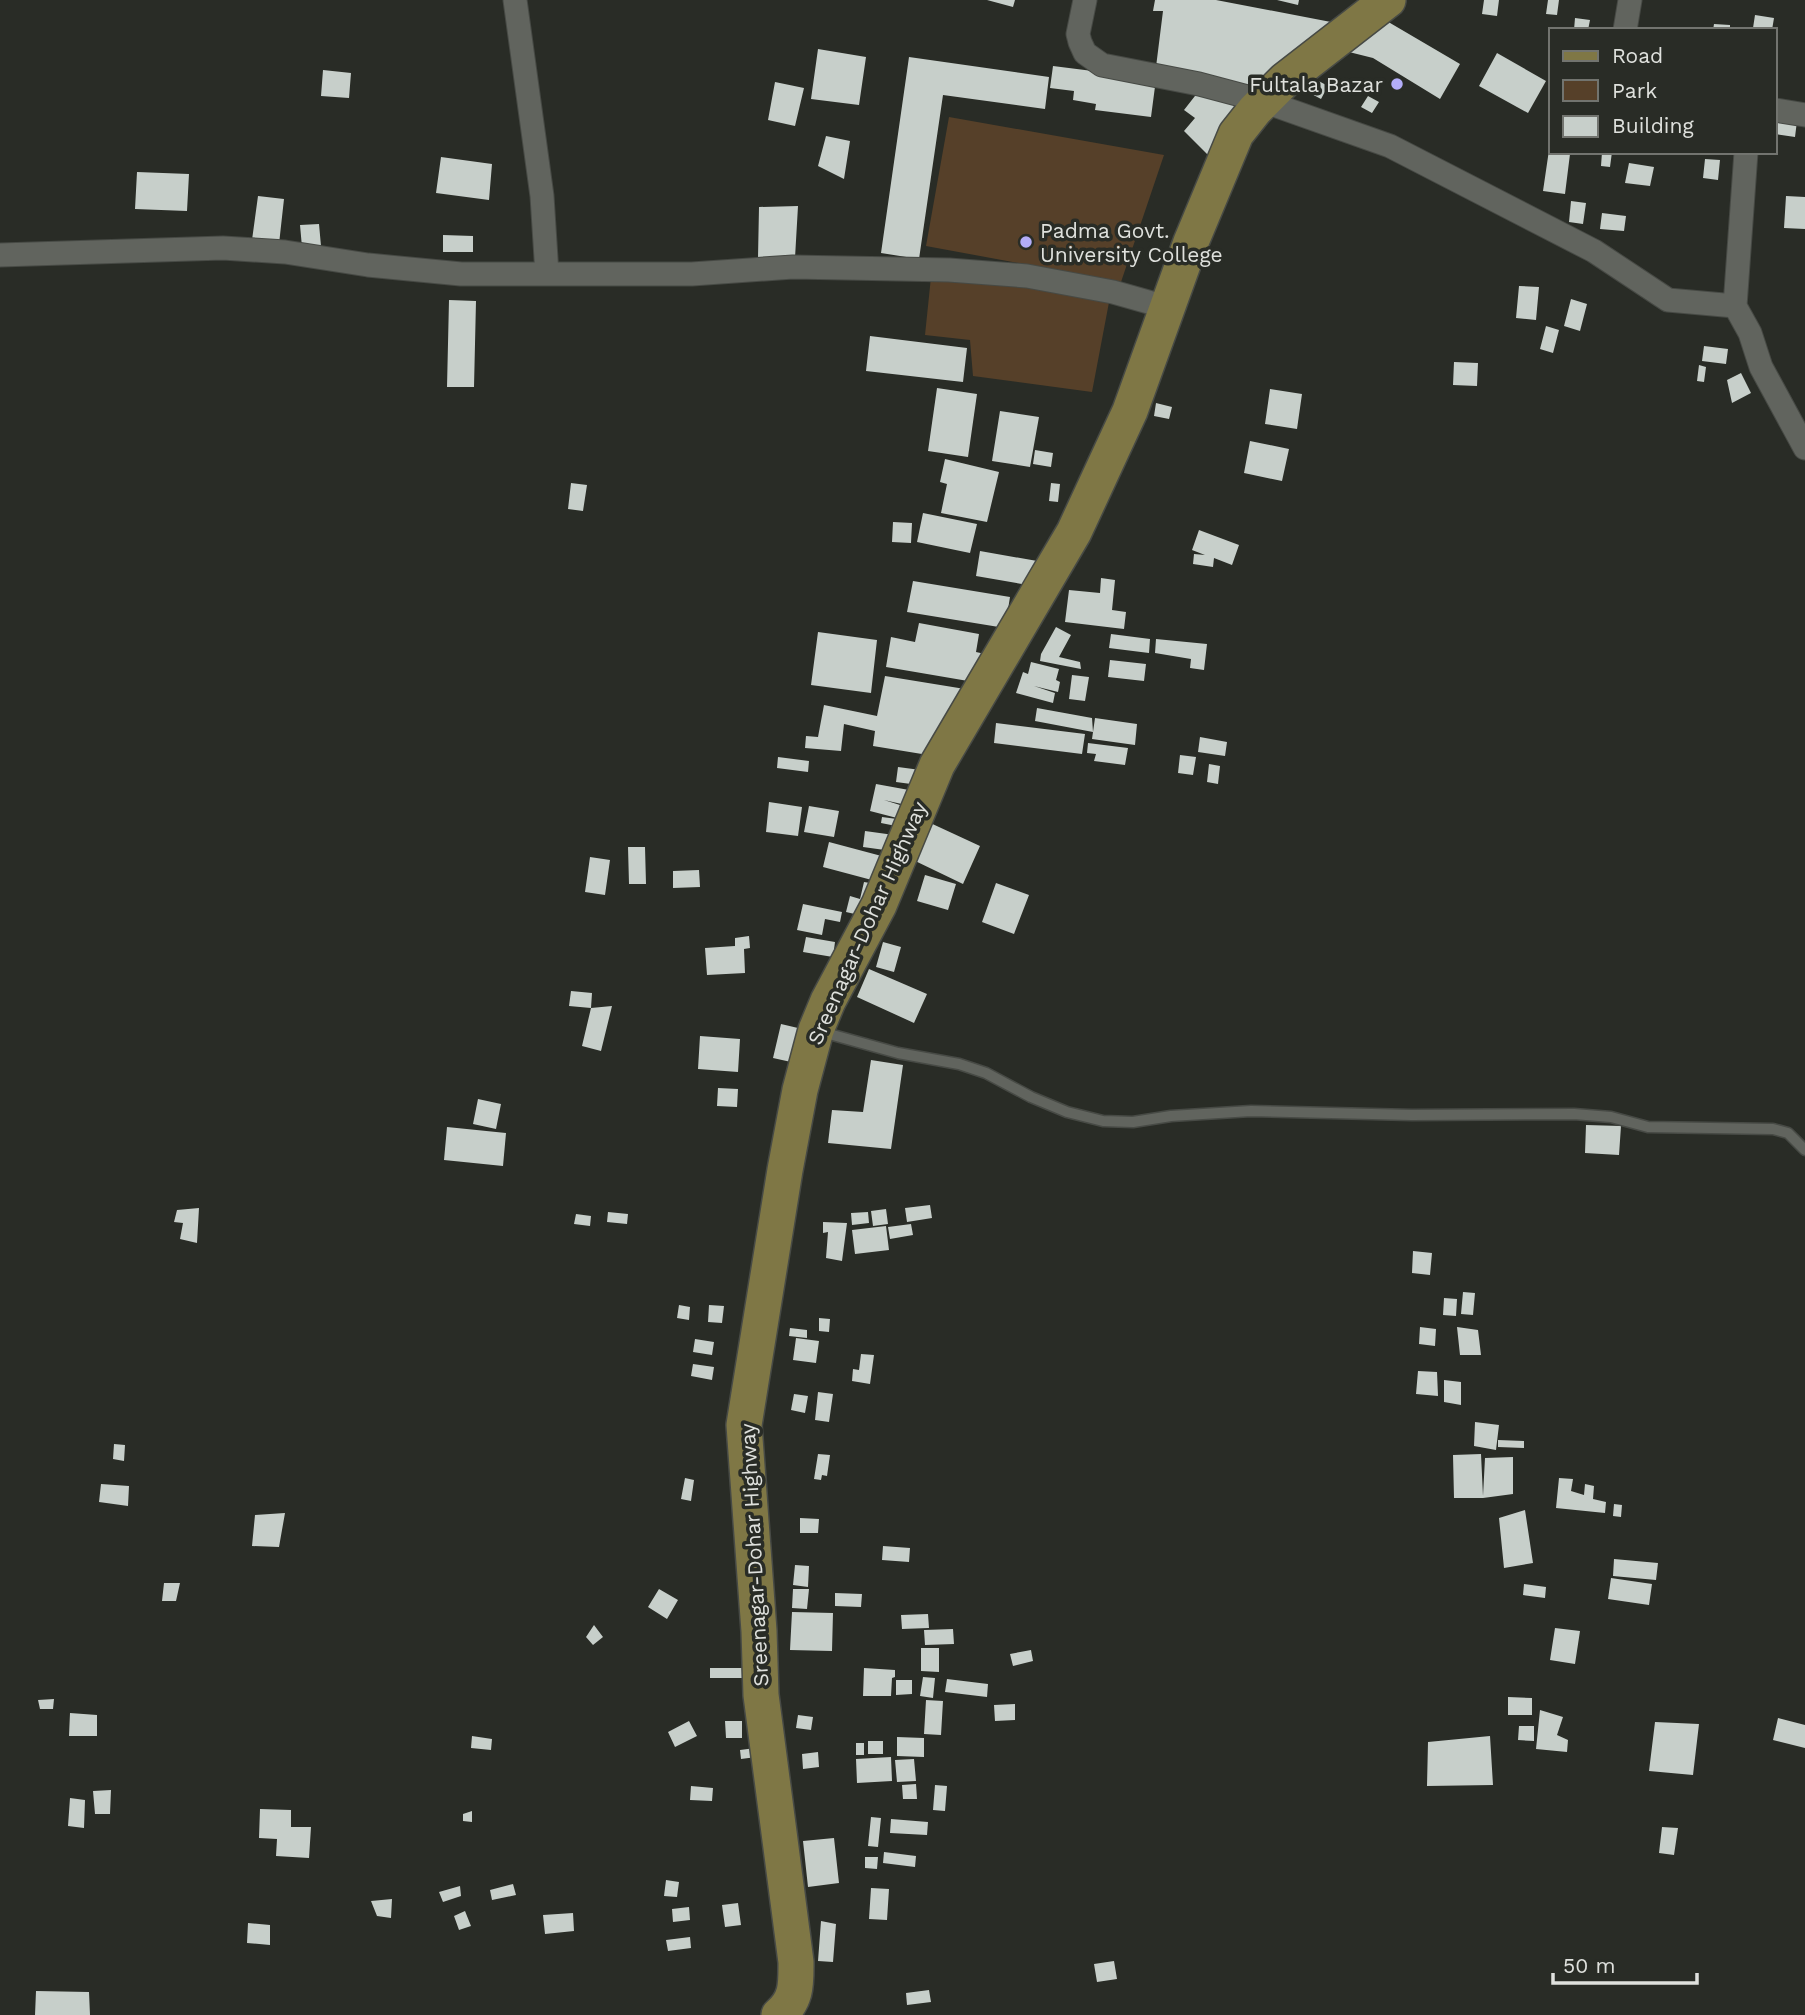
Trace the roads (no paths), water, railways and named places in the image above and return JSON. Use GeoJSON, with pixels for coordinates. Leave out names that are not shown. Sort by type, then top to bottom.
{"type":"FeatureCollection","features":[{"type":"Feature","properties":{"kind":"main road","name":"Sreenagar-Dohar Highway"},"geometry":{"type":"LineString","coordinates":[[779,2015],[796,1992],[796,1962],[761,1695],[744,1425],[785,1170],[800,1090],[816,1030],[828,1001],[878,905],[937,765],[1074,531],[1130,411],[1166,307],[1236,134],[1284,80],[1388,0]]}},
{"type":"Feature","properties":{"kind":"street"},"geometry":{"type":"LineString","coordinates":[[515,0],[542,196],[547,274]]}},
{"type":"Feature","properties":{"kind":"street"},"geometry":{"type":"LineString","coordinates":[[1085,0],[1080,42],[1085,53],[1102,65],[1199,84],[1263,101],[1390,146],[1594,251],[1668,300],[1735,306]]}},
{"type":"Feature","properties":{"kind":"street"},"geometry":{"type":"LineString","coordinates":[[1625,28],[1630,0]]}},
{"type":"Feature","properties":{"kind":"street"},"geometry":{"type":"LineString","coordinates":[[1777,110],[1805,115]]}},
{"type":"Feature","properties":{"kind":"street"},"geometry":{"type":"LineString","coordinates":[[1746,154],[1735,306],[1750,333],[1762,367],[1805,448]]}},
{"type":"Feature","properties":{"kind":"street"},"geometry":{"type":"LineString","coordinates":[[0,254],[223,248],[285,252],[444,274],[692,274],[793,267],[949,270],[1027,276],[1113,292],[1166,307]]}},
{"type":"Feature","properties":{"kind":"lane"},"geometry":{"type":"LineString","coordinates":[[816,1030],[898,1053],[986,1073],[1031,1097],[1067,1112],[1103,1121],[1133,1122],[1171,1116],[1251,1111],[1412,1115],[1574,1114],[1611,1117],[1648,1127],[1773,1129],[1788,1133],[1805,1150]]}},
{"type":"Feature","properties":{"kind":"place","name":"Fultala Bazar"},"geometry":{"type":"Point","coordinates":[1397,84]}},
{"type":"Feature","properties":{"kind":"place","name":"Padma Govt. University College"},"geometry":{"type":"Point","coordinates":[1026,242]}}]}
